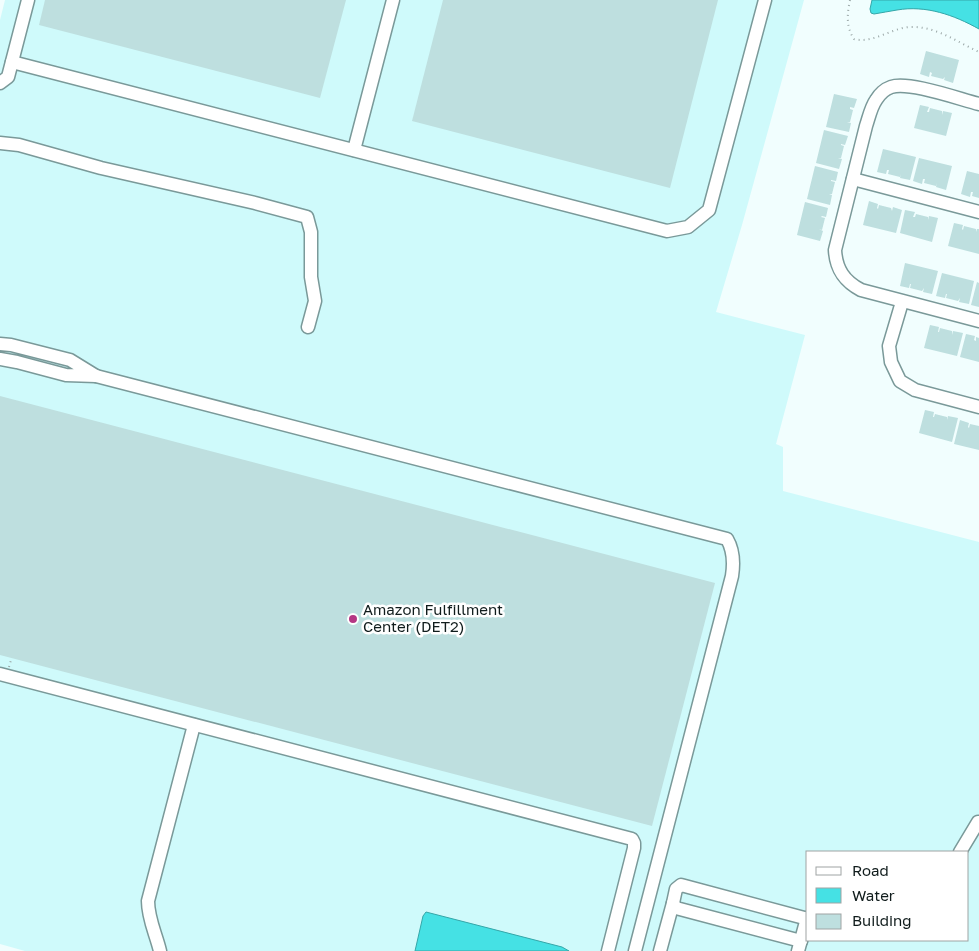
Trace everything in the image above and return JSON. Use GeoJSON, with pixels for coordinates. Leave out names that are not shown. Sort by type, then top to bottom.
{"type":"FeatureCollection","features":[{"type":"Feature","properties":{"kind":"street"},"geometry":{"type":"LineString","coordinates":[[0,83],[8,78],[28,0]]}},
{"type":"Feature","properties":{"kind":"street"},"geometry":{"type":"LineString","coordinates":[[354,150],[394,0]]}},
{"type":"Feature","properties":{"kind":"street"},"geometry":{"type":"LineString","coordinates":[[12,62],[667,231],[688,227],[709,210],[765,0]]}},
{"type":"Feature","properties":{"kind":"street"},"geometry":{"type":"LineString","coordinates":[[979,104],[913,86],[890,88],[876,99],[871,109],[836,243],[837,265],[846,279],[861,290],[979,321]]}},
{"type":"Feature","properties":{"kind":"street"},"geometry":{"type":"LineString","coordinates":[[0,143],[19,145],[101,168],[264,205],[307,217],[311,232],[311,277],[315,301],[308,327]]}},
{"type":"Feature","properties":{"kind":"street"},"geometry":{"type":"LineString","coordinates":[[852,180],[979,212]]}},
{"type":"Feature","properties":{"kind":"street"},"geometry":{"type":"LineString","coordinates":[[902,302],[889,346],[891,362],[900,381],[914,390],[979,408]]}},
{"type":"Feature","properties":{"kind":"street"},"geometry":{"type":"LineString","coordinates":[[0,344],[70,360],[96,376]]}},
{"type":"Feature","properties":{"kind":"street"},"geometry":{"type":"LineString","coordinates":[[0,359],[66,375],[96,376],[727,539],[732,547],[732,576],[635,951]]}},
{"type":"Feature","properties":{"kind":"street"},"geometry":{"type":"LineString","coordinates":[[4,671],[194,725],[632,839],[634,844],[629,868],[608,951]]}},
{"type":"Feature","properties":{"kind":"street"},"geometry":{"type":"LineString","coordinates":[[160,951],[150,921],[148,901],[194,725]]}},
{"type":"Feature","properties":{"kind":"street"},"geometry":{"type":"LineString","coordinates":[[961,851],[979,822]]}},
{"type":"Feature","properties":{"kind":"street"},"geometry":{"type":"LineString","coordinates":[[660,951],[676,889],[681,884],[806,919]]}},
{"type":"Feature","properties":{"kind":"street"},"geometry":{"type":"LineString","coordinates":[[673,903],[676,908],[799,946],[806,922]]}},
{"type":"Feature","properties":{"kind":"path"},"geometry":{"type":"LineString","coordinates":[[850,0],[847,15],[850,33],[854,39],[863,41],[881,34],[910,27],[928,29],[944,34],[979,52]]}},
{"type":"Feature","properties":{"kind":"path"},"geometry":{"type":"LineString","coordinates":[[4,671],[11,660]]}},
{"type":"Feature","properties":{"kind":"shaded area"},"geometry":{"type":"Polygon","coordinates":[[[5,0],[804,0],[716,312],[805,335],[776,444],[783,447],[783,491],[979,542],[979,951],[25,951],[0,944],[0,20],[5,0]]]}},
{"type":"Feature","properties":{"kind":"water"},"geometry":{"type":"Polygon","coordinates":[[[872,0],[979,0],[979,29],[960,19],[929,10],[894,10],[874,14],[871,13],[870,9],[872,0]]]}},
{"type":"Feature","properties":{"kind":"water"},"geometry":{"type":"Polygon","coordinates":[[[426,912],[562,947],[569,951],[415,951],[423,916],[426,912]]]}},
{"type":"Feature","properties":{"kind":"building"},"geometry":{"type":"Polygon","coordinates":[[[45,0],[346,0],[320,98],[39,25],[45,0]]]}},
{"type":"Feature","properties":{"kind":"building"},"geometry":{"type":"Polygon","coordinates":[[[443,0],[718,0],[670,188],[412,121],[443,0]]]}},
{"type":"Feature","properties":{"kind":"building"},"geometry":{"type":"Polygon","coordinates":[[[926,51],[959,60],[953,83],[944,80],[945,77],[943,79],[931,76],[932,73],[930,72],[929,77],[920,74],[926,51]]]}},
{"type":"Feature","properties":{"kind":"building"},"geometry":{"type":"Polygon","coordinates":[[[834,94],[857,99],[854,108],[850,107],[853,110],[850,122],[847,122],[851,123],[849,132],[826,127],[834,94]]]}},
{"type":"Feature","properties":{"kind":"building"},"geometry":{"type":"Polygon","coordinates":[[[920,105],[929,107],[927,112],[929,112],[930,108],[942,111],[942,115],[943,111],[952,113],[946,136],[914,128],[920,105]]]}},
{"type":"Feature","properties":{"kind":"building"},"geometry":{"type":"Polygon","coordinates":[[[824,130],[848,136],[845,145],[841,144],[844,146],[841,158],[838,158],[842,159],[839,169],[816,163],[824,130]]]}},
{"type":"Feature","properties":{"kind":"building"},"geometry":{"type":"Polygon","coordinates":[[[883,149],[916,157],[910,180],[900,178],[901,174],[900,177],[888,174],[889,170],[887,170],[886,174],[877,172],[883,149]]]}},
{"type":"Feature","properties":{"kind":"building"},"geometry":{"type":"Polygon","coordinates":[[[919,158],[952,166],[946,190],[936,187],[937,183],[936,186],[924,183],[925,179],[923,179],[922,184],[913,181],[919,158]]]}},
{"type":"Feature","properties":{"kind":"building"},"geometry":{"type":"Polygon","coordinates":[[[815,166],[838,172],[836,181],[831,180],[835,182],[832,194],[829,194],[832,195],[830,205],[807,199],[815,166]]]}},
{"type":"Feature","properties":{"kind":"building"},"geometry":{"type":"Polygon","coordinates":[[[967,171],[979,174],[979,198],[972,196],[973,192],[971,192],[970,197],[961,194],[967,171]]]}},
{"type":"Feature","properties":{"kind":"building"},"geometry":{"type":"Polygon","coordinates":[[[869,201],[878,204],[878,209],[879,205],[891,208],[892,211],[893,207],[902,210],[896,233],[863,225],[869,201]]]}},
{"type":"Feature","properties":{"kind":"building"},"geometry":{"type":"Polygon","coordinates":[[[805,202],[828,208],[826,217],[821,217],[825,218],[822,230],[819,229],[823,231],[820,241],[797,235],[805,202]]]}},
{"type":"Feature","properties":{"kind":"building"},"geometry":{"type":"Polygon","coordinates":[[[905,210],[915,212],[913,217],[916,214],[928,217],[928,220],[929,216],[938,218],[932,242],[900,233],[905,210]]]}},
{"type":"Feature","properties":{"kind":"building"},"geometry":{"type":"Polygon","coordinates":[[[954,223],[963,225],[963,230],[964,226],[976,229],[976,232],[979,229],[979,254],[948,246],[954,223]]]}},
{"type":"Feature","properties":{"kind":"building"},"geometry":{"type":"Polygon","coordinates":[[[905,263],[938,271],[932,294],[923,292],[924,288],[922,291],[910,288],[911,284],[909,288],[900,286],[905,263]]]}},
{"type":"Feature","properties":{"kind":"building"},"geometry":{"type":"Polygon","coordinates":[[[942,273],[974,281],[969,304],[959,302],[960,298],[958,301],[946,298],[947,294],[945,298],[936,296],[942,273]]]}},
{"type":"Feature","properties":{"kind":"building"},"geometry":{"type":"Polygon","coordinates":[[[977,282],[979,283],[979,307],[971,305],[977,282]]]}},
{"type":"Feature","properties":{"kind":"building"},"geometry":{"type":"Polygon","coordinates":[[[930,325],[939,327],[938,332],[940,328],[952,331],[952,335],[953,331],[963,333],[957,356],[924,348],[930,325]]]}},
{"type":"Feature","properties":{"kind":"building"},"geometry":{"type":"Polygon","coordinates":[[[966,334],[975,336],[974,340],[976,341],[976,337],[979,338],[979,362],[960,357],[966,334]]]}},
{"type":"Feature","properties":{"kind":"building","name":"Amazon Fulfillment Center (DET2)"},"geometry":{"type":"Polygon","coordinates":[[[0,396],[715,583],[652,826],[0,655],[0,396]]]}},
{"type":"Feature","properties":{"kind":"building"},"geometry":{"type":"Polygon","coordinates":[[[925,410],[934,412],[933,417],[935,414],[947,417],[947,420],[948,416],[958,418],[952,442],[919,433],[925,410]]]}},
{"type":"Feature","properties":{"kind":"building"},"geometry":{"type":"Polygon","coordinates":[[[960,420],[969,423],[969,428],[970,424],[979,426],[979,450],[954,444],[960,420]]]}},
{"type":"Feature","properties":{"kind":"place","name":"Amazon Fulfillment Center (DET2)"},"geometry":{"type":"Point","coordinates":[353,619]}}]}
